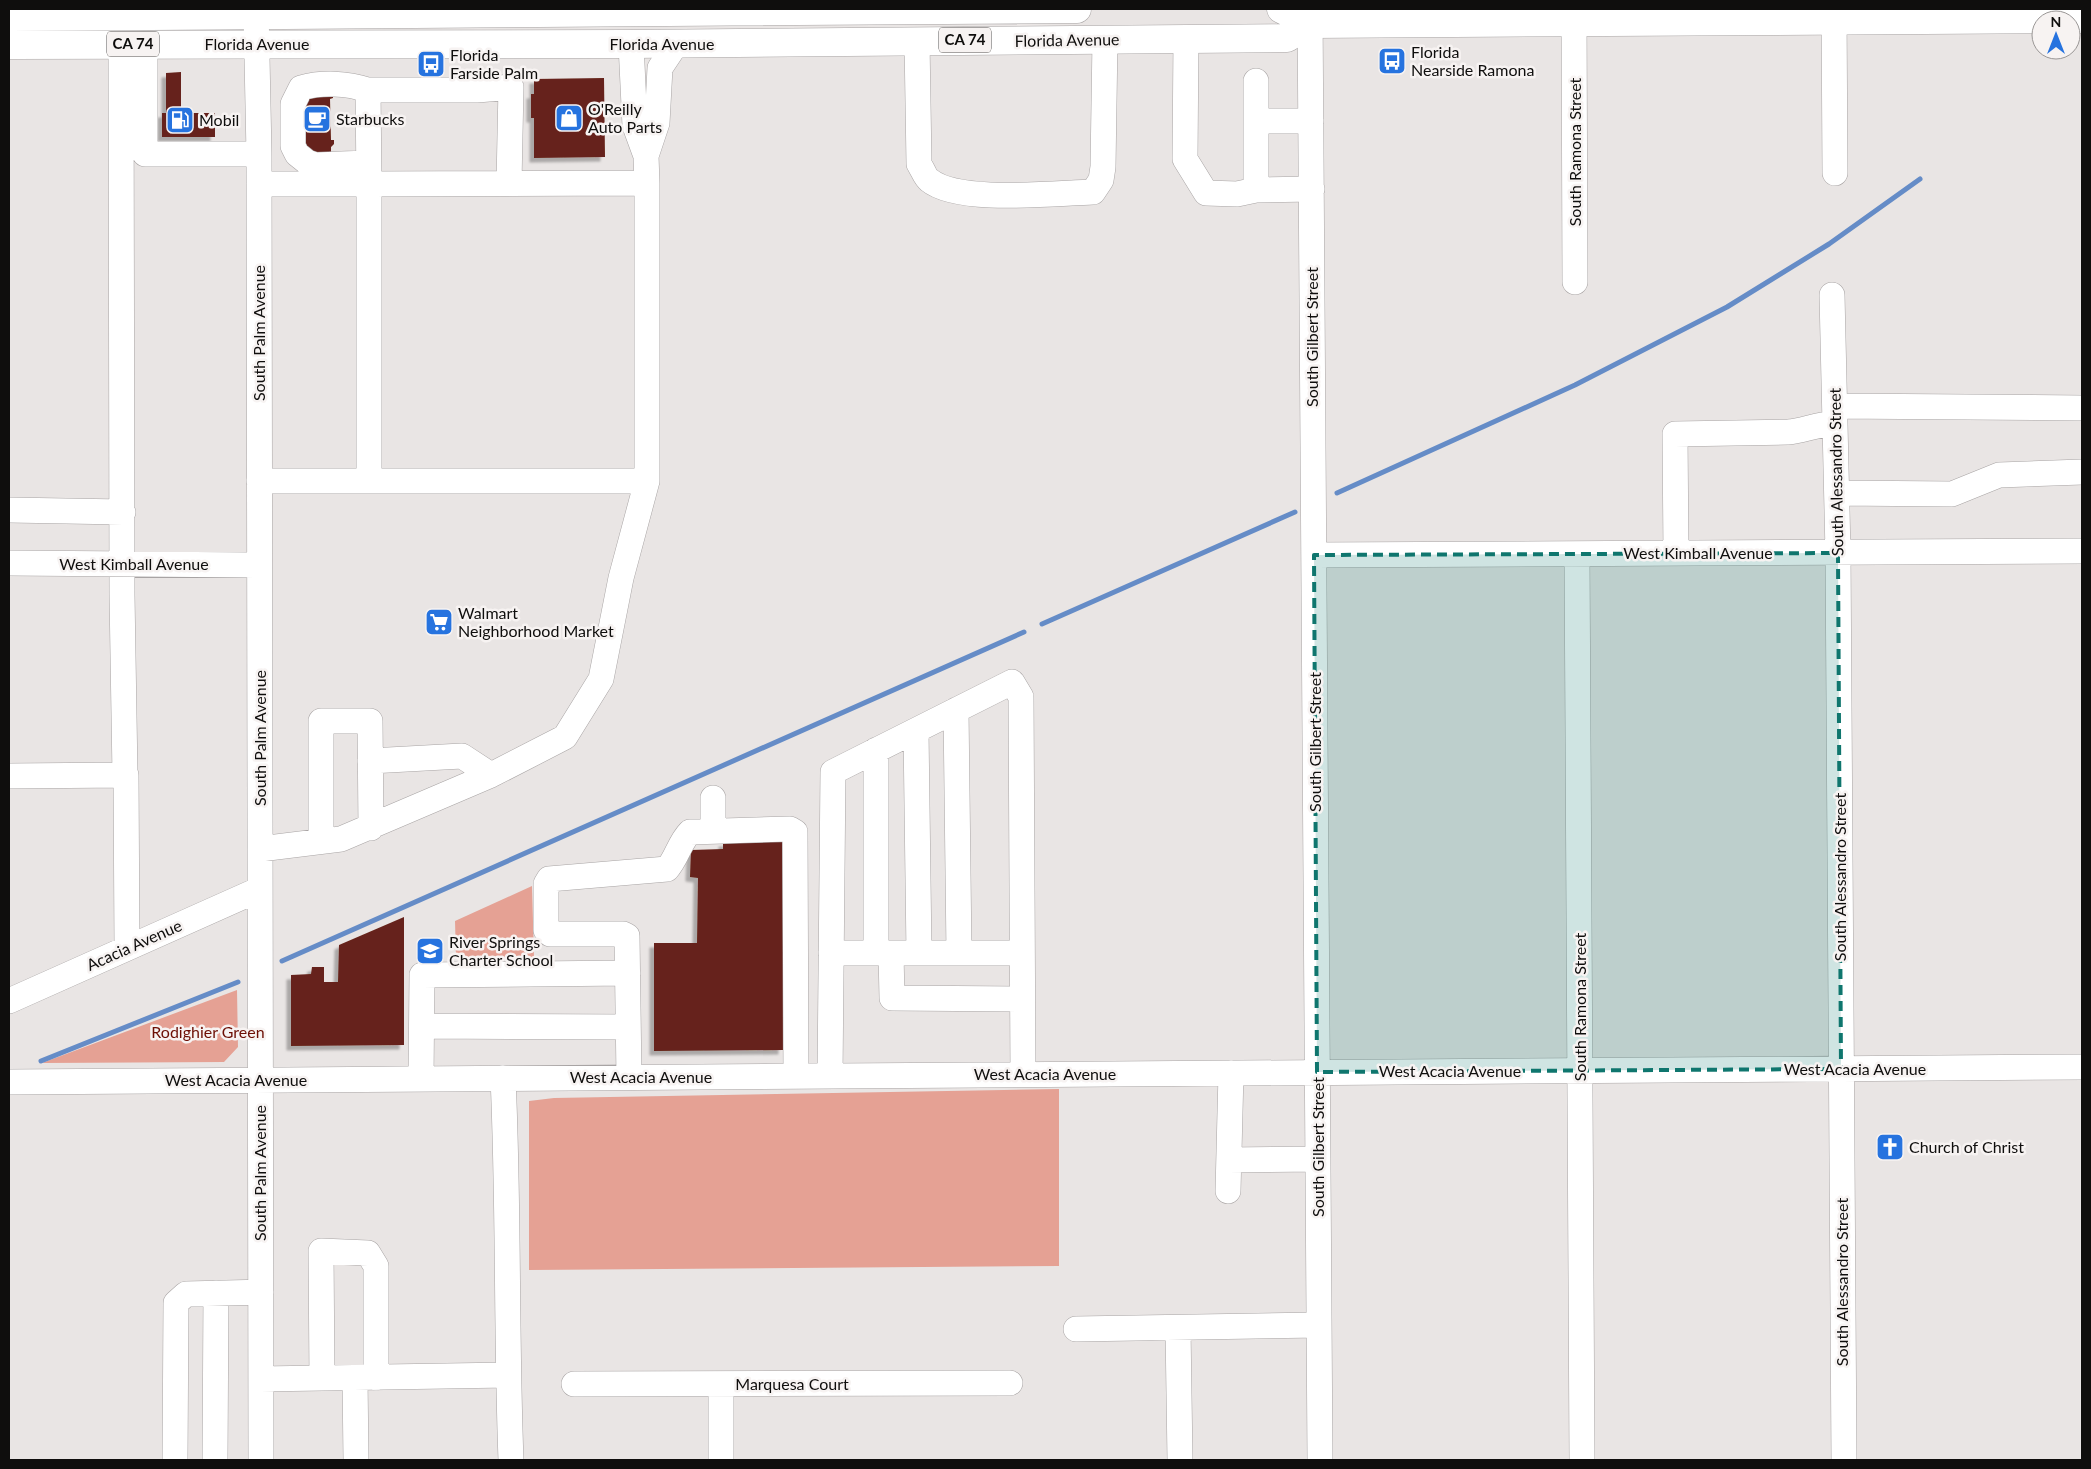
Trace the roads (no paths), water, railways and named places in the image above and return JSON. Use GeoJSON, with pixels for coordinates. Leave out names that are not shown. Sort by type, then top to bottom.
{"type":"FeatureCollection","features":[{"type":"Feature","properties":{"kind":"main road"},"geometry":{"type":"LineString","coordinates":[[917,41],[952,27],[1047,25],[1053,17],[1054,9]]}},
{"type":"Feature","properties":{"kind":"main road","name":"Florida Avenue"},"geometry":{"type":"LineString","coordinates":[[9,17],[120,12],[1077,9]]}},
{"type":"Feature","properties":{"kind":"main road","name":"Florida Avenue"},"geometry":{"type":"LineString","coordinates":[[1281,9],[1310,16],[1976,14],[2082,19]]}},
{"type":"Feature","properties":{"kind":"main road","name":"Florida Avenue"},"geometry":{"type":"LineString","coordinates":[[9,45],[676,44],[1287,38],[1310,16]]}},
{"type":"Feature","properties":{"kind":"street"},"geometry":{"type":"LineString","coordinates":[[797,10],[797,43]]}},
{"type":"Feature","properties":{"kind":"street","name":"South Palm Avenue"},"geometry":{"type":"LineString","coordinates":[[256,12],[258,154],[261,1460]]}},
{"type":"Feature","properties":{"kind":"street"},"geometry":{"type":"LineString","coordinates":[[1834,15],[1835,173]]}},
{"type":"Feature","properties":{"kind":"street","name":"South Gilbert Street"},"geometry":{"type":"LineString","coordinates":[[1310,16],[1320,1460]]}},
{"type":"Feature","properties":{"kind":"street","name":"South Ramona Street"},"geometry":{"type":"LineString","coordinates":[[1574,16],[1575,282]]}},
{"type":"Feature","properties":{"kind":"street"},"geometry":{"type":"LineString","coordinates":[[1186,39],[1185,159],[1206,193],[1237,194],[1256,190],[1312,189]]}},
{"type":"Feature","properties":{"kind":"street"},"geometry":{"type":"LineString","coordinates":[[917,41],[919,164],[928,180],[951,190],[974,195],[1093,192],[1101,180],[1103,167],[1105,40]]}},
{"type":"Feature","properties":{"kind":"street"},"geometry":{"type":"LineString","coordinates":[[133,44],[145,154],[258,154]]}},
{"type":"Feature","properties":{"kind":"street"},"geometry":{"type":"LineString","coordinates":[[127,948],[123,564],[133,44]]}},
{"type":"Feature","properties":{"kind":"street"},"geometry":{"type":"LineString","coordinates":[[260,848],[341,839],[371,828],[492,775],[565,738],[601,679],[621,578],[647,481],[647,183],[646,156],[634,126],[631,44]]}},
{"type":"Feature","properties":{"kind":"street"},"geometry":{"type":"LineString","coordinates":[[646,156],[657,123],[660,68],[676,44]]}},
{"type":"Feature","properties":{"kind":"street"},"geometry":{"type":"LineString","coordinates":[[1256,81],[1256,190]]}},
{"type":"Feature","properties":{"kind":"street"},"geometry":{"type":"LineString","coordinates":[[509,183],[511,87],[477,90],[368,90],[354,85],[313,84],[301,88],[293,104],[293,146],[297,154],[307,162],[315,165],[369,174],[509,183],[647,183]]}},
{"type":"Feature","properties":{"kind":"street"},"geometry":{"type":"LineString","coordinates":[[368,90],[370,481]]}},
{"type":"Feature","properties":{"kind":"street"},"geometry":{"type":"LineString","coordinates":[[1256,121],[1311,120]]}},
{"type":"Feature","properties":{"kind":"street"},"geometry":{"type":"LineString","coordinates":[[258,184],[369,174]]}},
{"type":"Feature","properties":{"kind":"street","name":"South Alessandro Street"},"geometry":{"type":"LineString","coordinates":[[1832,295],[1838,553],[1844,1460]]}},
{"type":"Feature","properties":{"kind":"street"},"geometry":{"type":"LineString","coordinates":[[1676,553],[1675,434],[1804,431],[1825,424],[1835,415],[2082,408]]}},
{"type":"Feature","properties":{"kind":"street"},"geometry":{"type":"LineString","coordinates":[[1837,493],[1952,494],[1999,475],[2082,472]]}},
{"type":"Feature","properties":{"kind":"street"},"geometry":{"type":"LineString","coordinates":[[259,481],[647,481]]}},
{"type":"Feature","properties":{"kind":"street"},"geometry":{"type":"LineString","coordinates":[[9,510],[124,512]]}},
{"type":"Feature","properties":{"kind":"street","name":"West Kimball Avenue"},"geometry":{"type":"LineString","coordinates":[[1314,555],[2082,551]]}},
{"type":"Feature","properties":{"kind":"street","name":"South Ramona Street"},"geometry":{"type":"LineString","coordinates":[[1577,554],[1582,1460]]}},
{"type":"Feature","properties":{"kind":"street","name":"West Kimball Avenue"},"geometry":{"type":"LineString","coordinates":[[9,563],[259,565]]}},
{"type":"Feature","properties":{"kind":"street"},"geometry":{"type":"LineString","coordinates":[[830,1076],[833,772],[1012,682],[1021,697],[1023,1074]]}},
{"type":"Feature","properties":{"kind":"street"},"geometry":{"type":"LineString","coordinates":[[956,710],[958,953]]}},
{"type":"Feature","properties":{"kind":"street"},"geometry":{"type":"LineString","coordinates":[[321,841],[321,721],[370,721],[371,828]]}},
{"type":"Feature","properties":{"kind":"street"},"geometry":{"type":"LineString","coordinates":[[916,730],[919,953]]}},
{"type":"Feature","properties":{"kind":"street"},"geometry":{"type":"LineString","coordinates":[[876,750],[883,953],[892,998],[1022,999]]}},
{"type":"Feature","properties":{"kind":"street"},"geometry":{"type":"LineString","coordinates":[[370,762],[462,756],[492,775]]}},
{"type":"Feature","properties":{"kind":"street"},"geometry":{"type":"LineString","coordinates":[[9,776],[125,775]]}},
{"type":"Feature","properties":{"kind":"street"},"geometry":{"type":"LineString","coordinates":[[713,798],[713,831]]}},
{"type":"Feature","properties":{"kind":"street"},"geometry":{"type":"LineString","coordinates":[[629,1077],[626,936],[623,934],[550,934],[546,930],[546,884],[549,879],[667,869],[674,862],[683,839],[690,832],[790,829],[795,832],[796,1076]]}},
{"type":"Feature","properties":{"kind":"street","name":"Acacia Avenue"},"geometry":{"type":"LineString","coordinates":[[9,1001],[260,889]]}},
{"type":"Feature","properties":{"kind":"street"},"geometry":{"type":"LineString","coordinates":[[832,953],[1022,953]]}},
{"type":"Feature","properties":{"kind":"street"},"geometry":{"type":"LineString","coordinates":[[421,1079],[422,975],[628,973]]}},
{"type":"Feature","properties":{"kind":"street"},"geometry":{"type":"LineString","coordinates":[[422,1026],[628,1027]]}},
{"type":"Feature","properties":{"kind":"street","name":"West Acacia Avenue"},"geometry":{"type":"LineString","coordinates":[[9,1082],[2082,1067]]}},
{"type":"Feature","properties":{"kind":"street"},"geometry":{"type":"LineString","coordinates":[[1228,1191],[1231,1073]]}},
{"type":"Feature","properties":{"kind":"street"},"geometry":{"type":"LineString","coordinates":[[503,1078],[511,1460]]}},
{"type":"Feature","properties":{"kind":"street"},"geometry":{"type":"LineString","coordinates":[[1229,1160],[1318,1160]]}},
{"type":"Feature","properties":{"kind":"street"},"geometry":{"type":"LineString","coordinates":[[322,1378],[321,1251],[368,1253],[376,1266],[366,1378],[356,1460]]}},
{"type":"Feature","properties":{"kind":"street"},"geometry":{"type":"LineString","coordinates":[[215,1460],[216,1292]]}},
{"type":"Feature","properties":{"kind":"street"},"geometry":{"type":"LineString","coordinates":[[175,1460],[176,1303],[186,1294],[261,1292]]}},
{"type":"Feature","properties":{"kind":"street"},"geometry":{"type":"LineString","coordinates":[[1076,1329],[1319,1326]]}},
{"type":"Feature","properties":{"kind":"street"},"geometry":{"type":"LineString","coordinates":[[1178,1328],[1180,1460]]}},
{"type":"Feature","properties":{"kind":"street"},"geometry":{"type":"LineString","coordinates":[[261,1379],[508,1375]]}},
{"type":"Feature","properties":{"kind":"street","name":"Marquesa Court"},"geometry":{"type":"LineString","coordinates":[[574,1384],[1010,1383]]}},
{"type":"Feature","properties":{"kind":"street"},"geometry":{"type":"LineString","coordinates":[[721,1384],[721,1460]]}},
{"type":"Feature","properties":{"kind":"waterway"},"geometry":{"type":"LineString","coordinates":[[1337,493],[1575,385],[1727,307],[1829,244],[1920,179]]}},
{"type":"Feature","properties":{"kind":"waterway"},"geometry":{"type":"LineString","coordinates":[[1042,624],[1295,512]]}},
{"type":"Feature","properties":{"kind":"waterway"},"geometry":{"type":"LineString","coordinates":[[282,961],[1024,632]]}},
{"type":"Feature","properties":{"kind":"waterway"},"geometry":{"type":"LineString","coordinates":[[41,1061],[238,982]]}},
{"type":"Feature","properties":{"kind":"place","name":"Florida Nearside Ramona"},"geometry":{"type":"Point","coordinates":[1392,61]}},
{"type":"Feature","properties":{"kind":"place","name":"Florida Farside Palm"},"geometry":{"type":"Point","coordinates":[431,64]}},
{"type":"Feature","properties":{"kind":"place","name":"O'Reilly Auto Parts"},"geometry":{"type":"Point","coordinates":[569,118]}},
{"type":"Feature","properties":{"kind":"place","name":"Starbucks"},"geometry":{"type":"Point","coordinates":[317,119]}},
{"type":"Feature","properties":{"kind":"place","name":"Mobil"},"geometry":{"type":"Point","coordinates":[180,120]}},
{"type":"Feature","properties":{"kind":"place","name":"Walmart Neighborhood Market"},"geometry":{"type":"Point","coordinates":[439,622]}},
{"type":"Feature","properties":{"kind":"place","name":"River Springs Charter School"},"geometry":{"type":"Point","coordinates":[430,951]}},
{"type":"Feature","properties":{"kind":"place","name":"Church of Christ"},"geometry":{"type":"Point","coordinates":[1890,1147]}},
{"type":"Feature","properties":{"kind":"park label","name":"Rodighier Green"},"geometry":{"type":"Point","coordinates":[208,1032]}}]}
